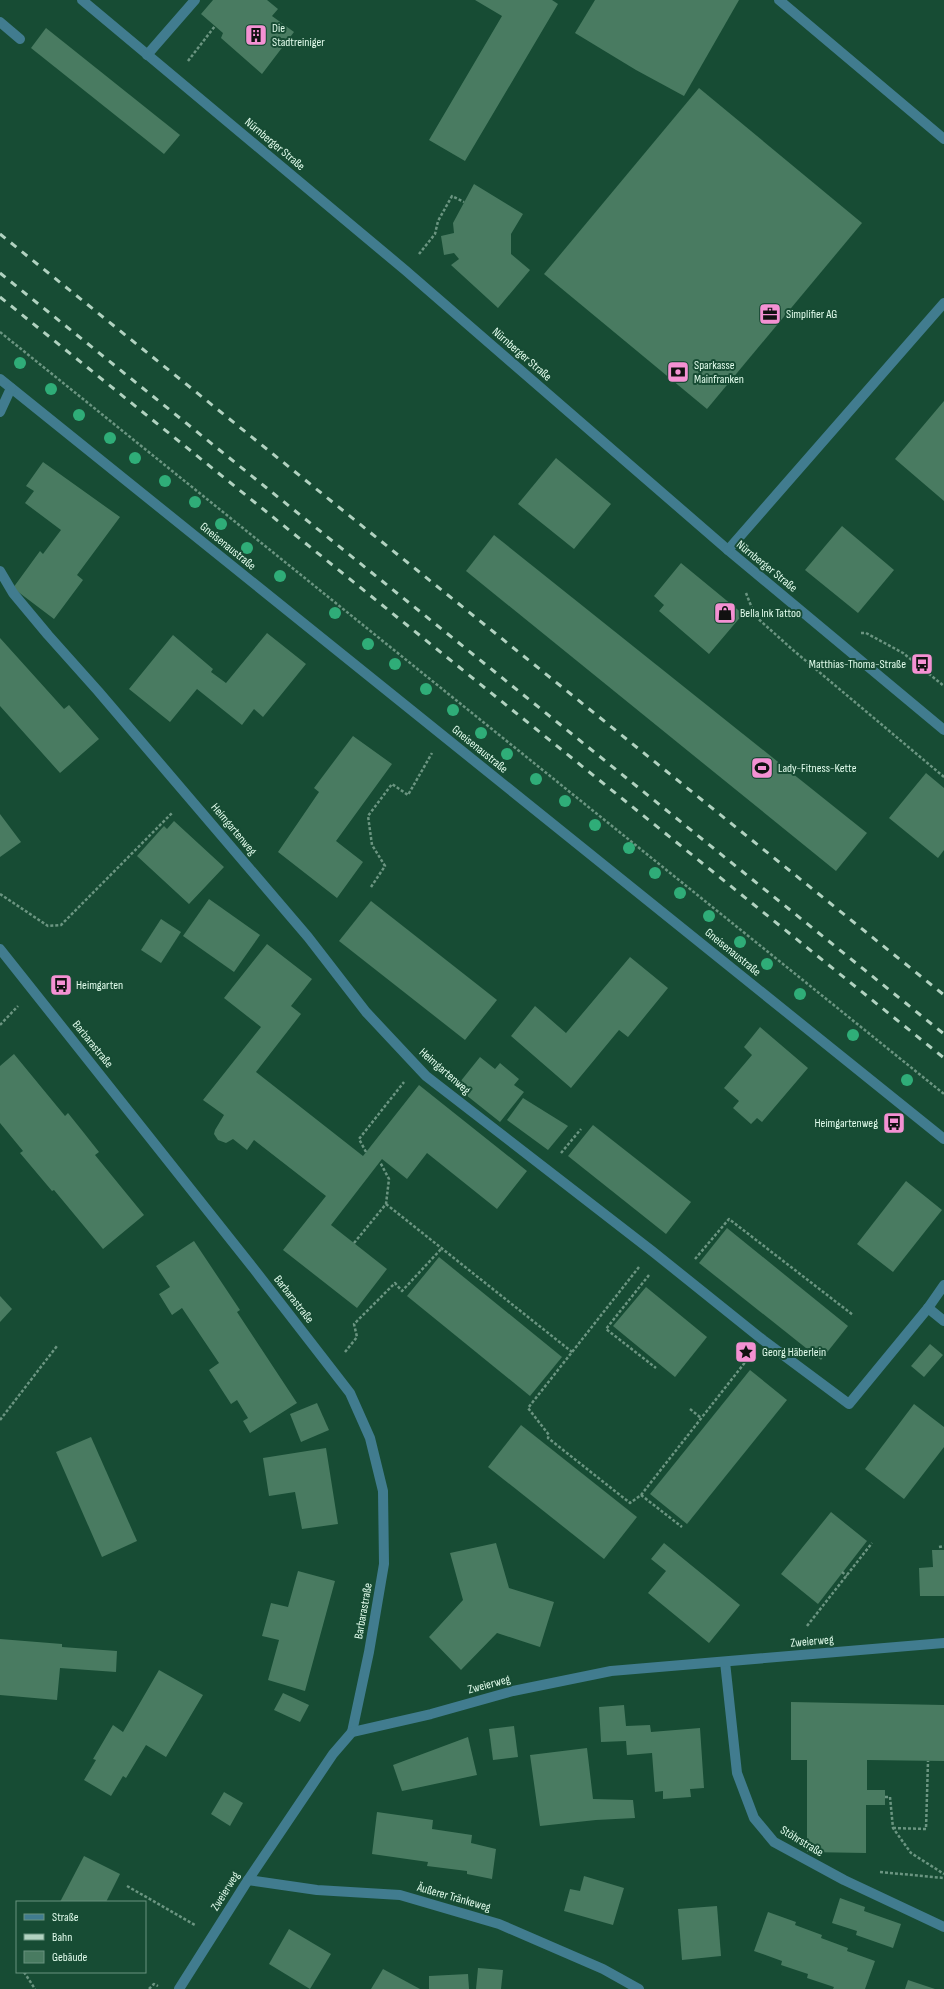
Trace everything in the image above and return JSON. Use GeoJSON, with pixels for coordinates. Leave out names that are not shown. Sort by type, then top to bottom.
{"type":"FeatureCollection","features":[{"type":"Feature","properties":{"kind":"street","name":"Nürnberger Straße"},"geometry":{"type":"LineString","coordinates":[[82,0],[405,270],[728,550],[944,730]]}},
{"type":"Feature","properties":{"kind":"street"},"geometry":{"type":"LineString","coordinates":[[147,55],[195,0]]}},
{"type":"Feature","properties":{"kind":"street"},"geometry":{"type":"LineString","coordinates":[[779,0],[944,139]]}},
{"type":"Feature","properties":{"kind":"street"},"geometry":{"type":"LineString","coordinates":[[0,22],[20,39]]}},
{"type":"Feature","properties":{"kind":"street"},"geometry":{"type":"LineString","coordinates":[[728,550],[944,303]]}},
{"type":"Feature","properties":{"kind":"street","name":"Gneisenaustraße"},"geometry":{"type":"LineString","coordinates":[[0,379],[944,1139]]}},
{"type":"Feature","properties":{"kind":"street"},"geometry":{"type":"LineString","coordinates":[[0,412],[11,388]]}},
{"type":"Feature","properties":{"kind":"street","name":"Heimgartenweg"},"geometry":{"type":"LineString","coordinates":[[0,570],[13,593],[48,635],[98,690],[308,937],[366,1012],[426,1076],[662,1259],[763,1340],[849,1404],[928,1308],[944,1285]]}},
{"type":"Feature","properties":{"kind":"street","name":"Barbarastraße"},"geometry":{"type":"LineString","coordinates":[[0,949],[350,1393],[370,1438],[383,1491],[384,1550],[384,1564],[369,1652],[352,1732]]}},
{"type":"Feature","properties":{"kind":"street"},"geometry":{"type":"LineString","coordinates":[[928,1308],[944,1321]]}},
{"type":"Feature","properties":{"kind":"street","name":"Zweierweg"},"geometry":{"type":"LineString","coordinates":[[179,1989],[248,1880],[333,1754],[352,1732],[431,1714],[513,1691],[611,1671],[944,1643]]}},
{"type":"Feature","properties":{"kind":"street","name":"Stöhrstraße"},"geometry":{"type":"LineString","coordinates":[[725,1662],[737,1773],[754,1818],[774,1842],[844,1880],[944,1927]]}},
{"type":"Feature","properties":{"kind":"street","name":"Äußerer Tränkeweg"},"geometry":{"type":"LineString","coordinates":[[248,1880],[317,1890],[400,1895],[499,1924],[603,1969],[639,1989]]}},
{"type":"Feature","properties":{"kind":"path"},"geometry":{"type":"LineString","coordinates":[[175,77],[215,26]]}},
{"type":"Feature","properties":{"kind":"path"},"geometry":{"type":"LineString","coordinates":[[405,270],[435,234],[438,221],[452,196],[464,202]]}},
{"type":"Feature","properties":{"kind":"path"},"geometry":{"type":"LineString","coordinates":[[0,332],[944,1094]]}},
{"type":"Feature","properties":{"kind":"path"},"geometry":{"type":"LineString","coordinates":[[743,587],[755,616],[793,650],[944,777]]}},
{"type":"Feature","properties":{"kind":"path"},"geometry":{"type":"LineString","coordinates":[[830,634],[866,633],[903,653],[944,686]]}},
{"type":"Feature","properties":{"kind":"path"},"geometry":{"type":"LineString","coordinates":[[372,887],[385,866],[372,844],[368,816],[392,784],[408,794],[429,758],[444,737]]}},
{"type":"Feature","properties":{"kind":"path"},"geometry":{"type":"LineString","coordinates":[[0,894],[48,926],[61,925],[174,812],[194,802]]}},
{"type":"Feature","properties":{"kind":"path"},"geometry":{"type":"LineString","coordinates":[[0,1025],[10,1014]]}},
{"type":"Feature","properties":{"kind":"path"},"geometry":{"type":"LineString","coordinates":[[366,1152],[359,1139],[417,1066]]}},
{"type":"Feature","properties":{"kind":"path"},"geometry":{"type":"LineString","coordinates":[[561,1154],[581,1129]]}},
{"type":"Feature","properties":{"kind":"path"},"geometry":{"type":"LineString","coordinates":[[354,1243],[386,1204],[389,1179],[380,1162]]}},
{"type":"Feature","properties":{"kind":"path"},"geometry":{"type":"LineString","coordinates":[[386,1204],[572,1352]]}},
{"type":"Feature","properties":{"kind":"path"},"geometry":{"type":"LineString","coordinates":[[682,1275],[729,1219],[854,1316]]}},
{"type":"Feature","properties":{"kind":"path"},"geometry":{"type":"LineString","coordinates":[[351,1346],[357,1337],[354,1324],[395,1283],[402,1291],[442,1248]]}},
{"type":"Feature","properties":{"kind":"path"},"geometry":{"type":"LineString","coordinates":[[656,1368],[606,1329],[662,1259]]}},
{"type":"Feature","properties":{"kind":"path"},"geometry":{"type":"LineString","coordinates":[[639,1267],[528,1408],[549,1434],[548,1438],[630,1503],[641,1495],[763,1340]]}},
{"type":"Feature","properties":{"kind":"path"},"geometry":{"type":"LineString","coordinates":[[0,1420],[57,1346]]}},
{"type":"Feature","properties":{"kind":"path"},"geometry":{"type":"LineString","coordinates":[[690,1409],[701,1418]]}},
{"type":"Feature","properties":{"kind":"path"},"geometry":{"type":"LineString","coordinates":[[641,1495],[682,1528]]}},
{"type":"Feature","properties":{"kind":"path"},"geometry":{"type":"LineString","coordinates":[[807,1626],[872,1543]]}},
{"type":"Feature","properties":{"kind":"path"},"geometry":{"type":"LineString","coordinates":[[939,1546],[944,1546]]}},
{"type":"Feature","properties":{"kind":"path"},"geometry":{"type":"LineString","coordinates":[[842,1572],[847,1576]]}},
{"type":"Feature","properties":{"kind":"path"},"geometry":{"type":"LineString","coordinates":[[893,1828],[926,1829],[928,1761]]}},
{"type":"Feature","properties":{"kind":"path"},"geometry":{"type":"LineString","coordinates":[[885,1797],[890,1797],[893,1828],[912,1853],[944,1874]]}},
{"type":"Feature","properties":{"kind":"path"},"geometry":{"type":"LineString","coordinates":[[874,1871],[944,1878]]}},
{"type":"Feature","properties":{"kind":"path"},"geometry":{"type":"LineString","coordinates":[[128,1886],[213,1936]]}},
{"type":"Feature","properties":{"kind":"path"},"geometry":{"type":"LineString","coordinates":[[25,1973],[35,1989]]}},
{"type":"Feature","properties":{"kind":"building","name":"Die Stadtreiniger"},"geometry":{"type":"Polygon","coordinates":[[[213,0],[267,0],[278,9],[272,16],[294,32],[262,74],[221,38],[223,33],[201,14],[213,0]]]}},
{"type":"Feature","properties":{"kind":"building"},"geometry":{"type":"Polygon","coordinates":[[[475,0],[552,0],[558,4],[465,161],[429,140],[502,16],[475,0]]]}},
{"type":"Feature","properties":{"kind":"building"},"geometry":{"type":"Polygon","coordinates":[[[595,0],[739,0],[684,96],[636,70],[575,33],[595,0]]]}},
{"type":"Feature","properties":{"kind":"building"},"geometry":{"type":"Polygon","coordinates":[[[46,28],[180,135],[164,154],[31,48],[46,28]]]}},
{"type":"Feature","properties":{"kind":"building"},"geometry":{"type":"Polygon","coordinates":[[[699,88],[862,223],[707,409],[544,274],[699,88]]]}},
{"type":"Feature","properties":{"kind":"building"},"geometry":{"type":"Polygon","coordinates":[[[474,184],[523,214],[511,234],[511,254],[530,270],[498,308],[451,265],[459,259],[454,253],[444,255],[441,236],[454,233],[453,223],[474,184]]]}},
{"type":"Feature","properties":{"kind":"building"},"geometry":{"type":"Polygon","coordinates":[[[944,401],[944,501],[895,459],[944,401]]]}},
{"type":"Feature","properties":{"kind":"building"},"geometry":{"type":"Polygon","coordinates":[[[556,458],[611,504],[574,549],[518,504],[556,458]]]}},
{"type":"Feature","properties":{"kind":"building"},"geometry":{"type":"Polygon","coordinates":[[[43,462],[120,517],[77,575],[83,580],[54,619],[13,588],[40,551],[43,554],[61,530],[25,503],[34,491],[26,486],[43,462]]]}},
{"type":"Feature","properties":{"kind":"building"},"geometry":{"type":"Polygon","coordinates":[[[842,526],[894,570],[858,613],[805,570],[842,526]]]}},
{"type":"Feature","properties":{"kind":"building"},"geometry":{"type":"Polygon","coordinates":[[[494,535],[867,833],[836,871],[466,571],[494,535]]]}},
{"type":"Feature","properties":{"kind":"building"},"geometry":{"type":"Polygon","coordinates":[[[681,563],[743,614],[709,654],[659,611],[664,605],[654,596],[681,563]]]}},
{"type":"Feature","properties":{"kind":"building"},"geometry":{"type":"Polygon","coordinates":[[[267,633],[306,664],[263,717],[254,709],[242,725],[197,689],[170,722],[129,689],[173,635],[213,669],[211,672],[226,683],[267,633]]]}},
{"type":"Feature","properties":{"kind":"building"},"geometry":{"type":"Polygon","coordinates":[[[0,638],[64,709],[69,705],[99,739],[60,773],[0,706],[0,638]]]}},
{"type":"Feature","properties":{"kind":"building"},"geometry":{"type":"Polygon","coordinates":[[[353,736],[392,764],[336,841],[363,862],[337,898],[278,852],[319,792],[314,788],[353,736]]]}},
{"type":"Feature","properties":{"kind":"building"},"geometry":{"type":"Polygon","coordinates":[[[926,773],[944,788],[944,850],[938,858],[889,818],[926,773]]]}},
{"type":"Feature","properties":{"kind":"building"},"geometry":{"type":"Polygon","coordinates":[[[0,814],[21,842],[0,857],[0,814]]]}},
{"type":"Feature","properties":{"kind":"building"},"geometry":{"type":"Polygon","coordinates":[[[174,821],[224,867],[189,904],[137,856],[164,826],[167,829],[174,821]]]}},
{"type":"Feature","properties":{"kind":"building"},"geometry":{"type":"Polygon","coordinates":[[[209,899],[260,935],[234,972],[183,936],[209,899]]]}},
{"type":"Feature","properties":{"kind":"building"},"geometry":{"type":"Polygon","coordinates":[[[371,901],[497,1000],[465,1040],[339,941],[371,901]]]}},
{"type":"Feature","properties":{"kind":"building"},"geometry":{"type":"Polygon","coordinates":[[[161,919],[181,932],[161,963],[141,950],[161,919]]]}},
{"type":"Feature","properties":{"kind":"building"},"geometry":{"type":"Polygon","coordinates":[[[267,944],[312,979],[291,1006],[301,1014],[256,1072],[363,1156],[419,1085],[527,1171],[497,1209],[427,1153],[407,1179],[382,1159],[331,1225],[387,1269],[357,1308],[283,1250],[326,1196],[254,1140],[247,1150],[233,1139],[226,1143],[218,1140],[214,1134],[224,1115],[203,1100],[261,1027],[224,998],[267,944]]]}},
{"type":"Feature","properties":{"kind":"building"},"geometry":{"type":"Polygon","coordinates":[[[630,957],[668,988],[628,1037],[619,1030],[571,1088],[511,1036],[535,1006],[566,1033],[630,957]]]}},
{"type":"Feature","properties":{"kind":"building"},"geometry":{"type":"Polygon","coordinates":[[[760,1027],[808,1068],[762,1122],[757,1118],[751,1124],[733,1108],[739,1101],[724,1088],[752,1055],[744,1047],[760,1027]]]}},
{"type":"Feature","properties":{"kind":"building"},"geometry":{"type":"Polygon","coordinates":[[[14,1054],[65,1116],[68,1113],[99,1152],[95,1155],[144,1215],[103,1249],[54,1190],[52,1191],[20,1153],[23,1151],[0,1123],[0,1066],[14,1054]]]}},
{"type":"Feature","properties":{"kind":"building"},"geometry":{"type":"Polygon","coordinates":[[[480,1057],[495,1069],[500,1063],[519,1079],[514,1085],[524,1092],[500,1122],[456,1087],[480,1057]]]}},
{"type":"Feature","properties":{"kind":"building"},"geometry":{"type":"Polygon","coordinates":[[[523,1098],[568,1126],[548,1150],[507,1120],[523,1098]]]}},
{"type":"Feature","properties":{"kind":"building"},"geometry":{"type":"Polygon","coordinates":[[[593,1125],[691,1202],[666,1234],[568,1156],[593,1125]]]}},
{"type":"Feature","properties":{"kind":"building"},"geometry":{"type":"Polygon","coordinates":[[[906,1181],[942,1210],[893,1272],[857,1244],[906,1181]]]}},
{"type":"Feature","properties":{"kind":"building"},"geometry":{"type":"Polygon","coordinates":[[[727,1228],[848,1326],[821,1360],[699,1263],[727,1228]]]}},
{"type":"Feature","properties":{"kind":"building"},"geometry":{"type":"Polygon","coordinates":[[[194,1241],[240,1310],[237,1312],[297,1403],[250,1433],[243,1421],[248,1418],[237,1400],[231,1404],[209,1370],[219,1363],[182,1308],[172,1315],[159,1294],[170,1287],[156,1266],[194,1241]]]}},
{"type":"Feature","properties":{"kind":"building"},"geometry":{"type":"Polygon","coordinates":[[[439,1257],[562,1357],[530,1396],[407,1296],[439,1257]]]}},
{"type":"Feature","properties":{"kind":"building"},"geometry":{"type":"Polygon","coordinates":[[[646,1287],[707,1337],[675,1377],[613,1326],[646,1287]]]}},
{"type":"Feature","properties":{"kind":"building"},"geometry":{"type":"Polygon","coordinates":[[[0,1296],[12,1309],[0,1322],[0,1296]]]}},
{"type":"Feature","properties":{"kind":"building"},"geometry":{"type":"Polygon","coordinates":[[[930,1344],[943,1355],[924,1377],[911,1366],[930,1344]]]}},
{"type":"Feature","properties":{"kind":"building"},"geometry":{"type":"Polygon","coordinates":[[[750,1370],[787,1400],[687,1524],[650,1494],[750,1370]]]}},
{"type":"Feature","properties":{"kind":"building"},"geometry":{"type":"Polygon","coordinates":[[[317,1403],[329,1430],[301,1442],[290,1414],[317,1403]]]}},
{"type":"Feature","properties":{"kind":"building"},"geometry":{"type":"Polygon","coordinates":[[[914,1404],[944,1427],[944,1447],[904,1499],[865,1469],[914,1404]]]}},
{"type":"Feature","properties":{"kind":"building"},"geometry":{"type":"Polygon","coordinates":[[[521,1425],[637,1517],[604,1559],[488,1467],[521,1425]]]}},
{"type":"Feature","properties":{"kind":"building"},"geometry":{"type":"Polygon","coordinates":[[[91,1437],[137,1541],[102,1557],[56,1452],[91,1437]]]}},
{"type":"Feature","properties":{"kind":"building"},"geometry":{"type":"Polygon","coordinates":[[[326,1448],[338,1524],[302,1529],[295,1492],[269,1496],[263,1458],[326,1448]]]}},
{"type":"Feature","properties":{"kind":"building"},"geometry":{"type":"Polygon","coordinates":[[[831,1512],[867,1541],[818,1604],[781,1574],[831,1512]]]}},
{"type":"Feature","properties":{"kind":"building"},"geometry":{"type":"Polygon","coordinates":[[[496,1543],[509,1588],[554,1602],[540,1647],[497,1633],[461,1670],[429,1637],[463,1600],[450,1553],[496,1543]]]}},
{"type":"Feature","properties":{"kind":"building"},"geometry":{"type":"Polygon","coordinates":[[[664,1543],[740,1605],[709,1643],[648,1593],[666,1571],[651,1559],[664,1543]]]}},
{"type":"Feature","properties":{"kind":"building"},"geometry":{"type":"Polygon","coordinates":[[[932,1550],[944,1550],[944,1596],[920,1596],[919,1568],[933,1567],[932,1550]]]}},
{"type":"Feature","properties":{"kind":"building"},"geometry":{"type":"Polygon","coordinates":[[[298,1571],[335,1581],[305,1691],[268,1680],[279,1640],[262,1636],[271,1603],[288,1607],[298,1571]]]}},
{"type":"Feature","properties":{"kind":"building"},"geometry":{"type":"Polygon","coordinates":[[[0,1639],[62,1644],[62,1647],[117,1651],[116,1672],[60,1668],[57,1700],[0,1695],[0,1639]]]}},
{"type":"Feature","properties":{"kind":"building"},"geometry":{"type":"Polygon","coordinates":[[[159,1670],[203,1695],[166,1757],[146,1745],[126,1778],[123,1776],[111,1796],[84,1780],[96,1760],[93,1759],[113,1725],[123,1732],[159,1670]]]}},
{"type":"Feature","properties":{"kind":"building"},"geometry":{"type":"Polygon","coordinates":[[[283,1693],[309,1705],[300,1722],[274,1710],[283,1693]]]}},
{"type":"Feature","properties":{"kind":"building"},"geometry":{"type":"Polygon","coordinates":[[[791,1702],[944,1705],[944,1761],[867,1760],[867,1790],[885,1790],[885,1805],[866,1805],[866,1853],[807,1852],[807,1760],[791,1760],[791,1702]]]}},
{"type":"Feature","properties":{"kind":"building"},"geometry":{"type":"Polygon","coordinates":[[[624,1705],[626,1726],[650,1725],[651,1732],[700,1728],[704,1788],[690,1789],[691,1797],[663,1799],[663,1791],[655,1792],[652,1753],[627,1755],[626,1741],[601,1742],[599,1707],[624,1705]]]}},
{"type":"Feature","properties":{"kind":"building"},"geometry":{"type":"Polygon","coordinates":[[[514,1726],[518,1757],[493,1760],[489,1729],[514,1726]]]}},
{"type":"Feature","properties":{"kind":"building"},"geometry":{"type":"Polygon","coordinates":[[[468,1737],[477,1775],[402,1791],[393,1765],[468,1737]]]}},
{"type":"Feature","properties":{"kind":"building"},"geometry":{"type":"Polygon","coordinates":[[[587,1748],[593,1799],[633,1800],[635,1818],[596,1820],[540,1826],[530,1755],[587,1748]]]}},
{"type":"Feature","properties":{"kind":"building"},"geometry":{"type":"Polygon","coordinates":[[[224,1792],[243,1803],[230,1826],[211,1814],[224,1792]]]}},
{"type":"Feature","properties":{"kind":"building"},"geometry":{"type":"Polygon","coordinates":[[[377,1812],[433,1820],[432,1829],[472,1835],[471,1843],[496,1849],[492,1879],[467,1874],[467,1871],[427,1866],[428,1862],[372,1854],[377,1812]]]}},
{"type":"Feature","properties":{"kind":"building"},"geometry":{"type":"Polygon","coordinates":[[[84,1856],[120,1874],[106,1901],[61,1901],[84,1856]]]}},
{"type":"Feature","properties":{"kind":"building"},"geometry":{"type":"Polygon","coordinates":[[[584,1876],[624,1888],[613,1925],[564,1911],[570,1889],[580,1891],[584,1876]]]}},
{"type":"Feature","properties":{"kind":"building"},"geometry":{"type":"Polygon","coordinates":[[[840,1898],[865,1907],[864,1911],[901,1924],[893,1948],[856,1935],[857,1931],[832,1923],[840,1898]]]}},
{"type":"Feature","properties":{"kind":"building"},"geometry":{"type":"Polygon","coordinates":[[[717,1906],[721,1956],[682,1960],[678,1909],[717,1906]]]}},
{"type":"Feature","properties":{"kind":"building"},"geometry":{"type":"Polygon","coordinates":[[[768,1912],[796,1922],[795,1925],[822,1935],[821,1938],[848,1948],[847,1951],[875,1961],[865,1989],[833,1989],[834,1987],[807,1978],[808,1974],[781,1965],[782,1961],[754,1951],[768,1912]]]}},
{"type":"Feature","properties":{"kind":"building"},"geometry":{"type":"Polygon","coordinates":[[[289,1929],[331,1954],[310,1989],[269,1964],[289,1929]]]}},
{"type":"Feature","properties":{"kind":"building"},"geometry":{"type":"Polygon","coordinates":[[[478,1968],[503,1970],[501,1989],[476,1989],[478,1968]]]}},
{"type":"Feature","properties":{"kind":"building"},"geometry":{"type":"Polygon","coordinates":[[[383,1969],[420,1989],[371,1989],[383,1969]]]}},
{"type":"Feature","properties":{"kind":"building"},"geometry":{"type":"Polygon","coordinates":[[[468,1974],[469,1989],[429,1989],[429,1976],[468,1974]]]}},
{"type":"Feature","properties":{"kind":"building"},"geometry":{"type":"Polygon","coordinates":[[[908,1980],[935,1989],[905,1989],[908,1980]]]}},
{"type":"Feature","properties":{"kind":"railway"},"geometry":{"type":"LineString","coordinates":[[0,234],[944,995]]}},
{"type":"Feature","properties":{"kind":"railway"},"geometry":{"type":"LineString","coordinates":[[0,273],[944,1034]]}},
{"type":"Feature","properties":{"kind":"railway"},"geometry":{"type":"LineString","coordinates":[[0,297],[944,1058]]}},
{"type":"Feature","properties":{"kind":"place","name":"Die Stadtreiniger"},"geometry":{"type":"Point","coordinates":[256,35]}},
{"type":"Feature","properties":{"kind":"place","name":"Simplifier AG"},"geometry":{"type":"Point","coordinates":[770,314]}},
{"type":"Feature","properties":{"kind":"place","name":"Sparkasse Mainfranken"},"geometry":{"type":"Point","coordinates":[678,372]}},
{"type":"Feature","properties":{"kind":"place","name":"Bella Ink Tattoo"},"geometry":{"type":"Point","coordinates":[725,613]}},
{"type":"Feature","properties":{"kind":"place","name":"Matthias-Thoma-Straße"},"geometry":{"type":"Point","coordinates":[922,664]}},
{"type":"Feature","properties":{"kind":"place","name":"Lady-Fitness-Kette"},"geometry":{"type":"Point","coordinates":[762,768]}},
{"type":"Feature","properties":{"kind":"place","name":"Heimgarten"},"geometry":{"type":"Point","coordinates":[61,985]}},
{"type":"Feature","properties":{"kind":"place","name":"Heimgartenweg"},"geometry":{"type":"Point","coordinates":[894,1123]}},
{"type":"Feature","properties":{"kind":"place","name":"Georg Häberlein"},"geometry":{"type":"Point","coordinates":[746,1352]}}]}
